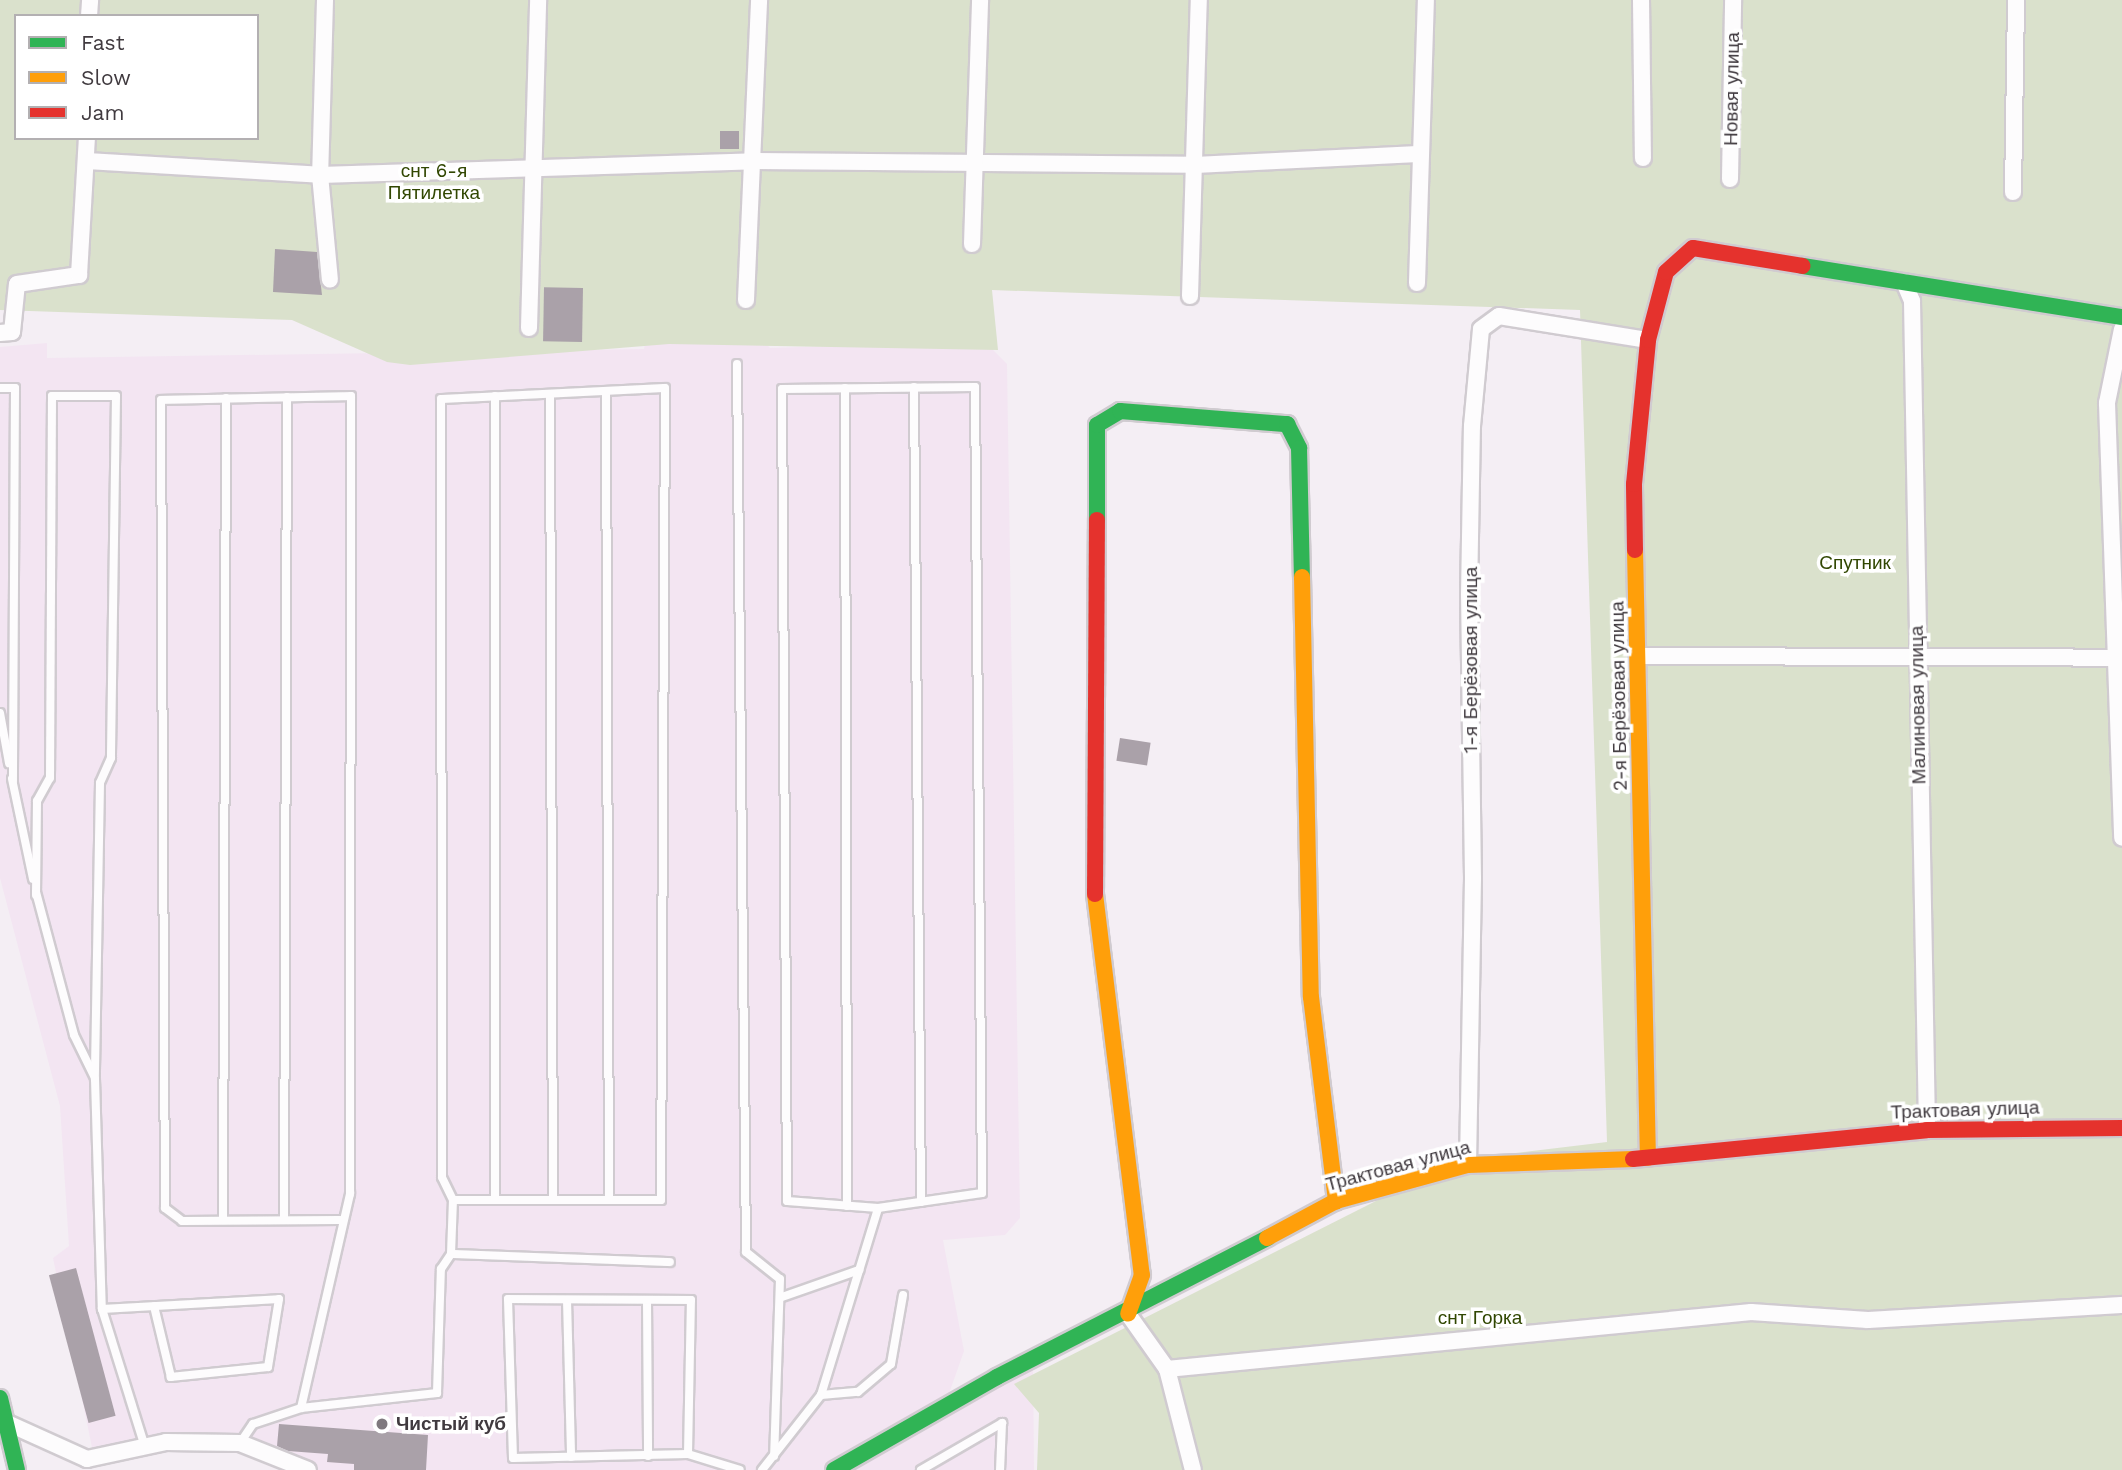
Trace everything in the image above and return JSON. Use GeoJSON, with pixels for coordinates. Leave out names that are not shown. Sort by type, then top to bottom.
{"type":"FeatureCollection","features":[{"type":"Feature","properties":{"kind":"street"},"geometry":{"type":"LineString","coordinates":[[325,0],[320,175],[330,280]]}},
{"type":"Feature","properties":{"kind":"street"},"geometry":{"type":"LineString","coordinates":[[529,328],[538,0]]}},
{"type":"Feature","properties":{"kind":"street"},"geometry":{"type":"LineString","coordinates":[[746,300],[755,161],[759,0]]}},
{"type":"Feature","properties":{"kind":"street"},"geometry":{"type":"LineString","coordinates":[[972,244],[979,0]]}},
{"type":"Feature","properties":{"kind":"street"},"geometry":{"type":"LineString","coordinates":[[1190,296],[1199,0]]}},
{"type":"Feature","properties":{"kind":"street"},"geometry":{"type":"LineString","coordinates":[[1418,283],[1418,154],[1426,0]]}},
{"type":"Feature","properties":{"kind":"street"},"geometry":{"type":"LineString","coordinates":[[1641,0],[1643,158]]}},
{"type":"Feature","properties":{"kind":"street","name":"Новая улица"},"geometry":{"type":"LineString","coordinates":[[1730,179],[1733,0]]}},
{"type":"Feature","properties":{"kind":"street"},"geometry":{"type":"LineString","coordinates":[[2013,191],[2016,0]]}},
{"type":"Feature","properties":{"kind":"street"},"geometry":{"type":"LineString","coordinates":[[0,333],[12,332],[17,284],[79,275],[87,140]]}},
{"type":"Feature","properties":{"kind":"street"},"geometry":{"type":"LineString","coordinates":[[87,161],[320,175],[755,161],[1195,165],[1418,154]]}},
{"type":"Feature","properties":{"kind":"street","name":"2-я Берёзовая улица"},"geometry":{"type":"LineString","coordinates":[[1648,1158],[1640,656],[1633,484],[1648,340],[1666,272],[1693,248],[1904,282]]}},
{"type":"Feature","properties":{"kind":"street"},"geometry":{"type":"LineString","coordinates":[[1904,282],[2122,317]]}},
{"type":"Feature","properties":{"kind":"street","name":"Малиновая улица"},"geometry":{"type":"LineString","coordinates":[[1904,282],[1912,301],[1916,653],[1927,1130]]}},
{"type":"Feature","properties":{"kind":"street","name":"1-я Берёзовая улица"},"geometry":{"type":"LineString","coordinates":[[1468,1165],[1473,878],[1469,582],[1481,329],[1499,316],[1648,340]]}},
{"type":"Feature","properties":{"kind":"street"},"geometry":{"type":"LineString","coordinates":[[2122,329],[2106,403],[2121,657],[2122,838]]}},
{"type":"Feature","properties":{"kind":"street"},"geometry":{"type":"LineString","coordinates":[[1194,1470],[1167,1369],[1128,1314],[1142,1275],[1095,915],[1097,425],[1120,411],[1287,424],[1299,448],[1311,997],[1336,1200]]}},
{"type":"Feature","properties":{"kind":"street"},"geometry":{"type":"LineString","coordinates":[[1640,656],[1916,653],[2121,657]]}},
{"type":"Feature","properties":{"kind":"street","name":"Трактовая улица"},"geometry":{"type":"LineString","coordinates":[[834,1470],[997,1377],[1128,1314],[1336,1200],[1468,1165],[1648,1158],[1927,1130],[2122,1128]]}},
{"type":"Feature","properties":{"kind":"street"},"geometry":{"type":"LineString","coordinates":[[1167,1369],[1751,1312],[1868,1320],[2122,1305]]}},
{"type":"Feature","properties":{"kind":"street"},"geometry":{"type":"LineString","coordinates":[[0,1398],[17,1470]]}},
{"type":"Feature","properties":{"kind":"street"},"geometry":{"type":"LineString","coordinates":[[5,1422],[84,1464],[145,1447],[240,1443],[308,1470]]}},
{"type":"Feature","properties":{"kind":"lane"},"geometry":{"type":"LineString","coordinates":[[737,364],[746,1252],[780,1279],[782,1297],[774,1456]]}},
{"type":"Feature","properties":{"kind":"lane"},"geometry":{"type":"LineString","coordinates":[[914,387],[921,1202]]}},
{"type":"Feature","properties":{"kind":"lane"},"geometry":{"type":"LineString","coordinates":[[914,387],[975,387],[982,1193],[878,1208],[787,1201],[782,389],[914,387]]}},
{"type":"Feature","properties":{"kind":"lane"},"geometry":{"type":"LineString","coordinates":[[0,388],[15,388],[13,781]]}},
{"type":"Feature","properties":{"kind":"lane"},"geometry":{"type":"LineString","coordinates":[[240,1443],[253,1424],[301,1408],[437,1393],[440,1269],[451,1254],[453,1200],[442,1177],[441,399],[665,388],[661,1200],[453,1200]]}},
{"type":"Feature","properties":{"kind":"lane"},"geometry":{"type":"LineString","coordinates":[[845,388],[847,1206]]}},
{"type":"Feature","properties":{"kind":"lane"},"geometry":{"type":"LineString","coordinates":[[606,391],[609,1200]]}},
{"type":"Feature","properties":{"kind":"lane"},"geometry":{"type":"LineString","coordinates":[[550,394],[553,1200]]}},
{"type":"Feature","properties":{"kind":"lane"},"geometry":{"type":"LineString","coordinates":[[36,895],[37,801],[50,778],[52,396],[116,396],[111,758],[100,783],[95,1079],[102,1309],[145,1447]]}},
{"type":"Feature","properties":{"kind":"lane"},"geometry":{"type":"LineString","coordinates":[[301,1408],[340,1220],[350,1194],[351,396],[160,400],[165,1208],[182,1221],[340,1220]]}},
{"type":"Feature","properties":{"kind":"lane"},"geometry":{"type":"LineString","coordinates":[[495,396],[495,1200]]}},
{"type":"Feature","properties":{"kind":"lane"},"geometry":{"type":"LineString","coordinates":[[284,1220],[287,397]]}},
{"type":"Feature","properties":{"kind":"lane"},"geometry":{"type":"LineString","coordinates":[[223,1220],[226,398]]}},
{"type":"Feature","properties":{"kind":"lane"},"geometry":{"type":"LineString","coordinates":[[0,713],[36,895],[74,1035],[95,1079]]}},
{"type":"Feature","properties":{"kind":"lane"},"geometry":{"type":"LineString","coordinates":[[762,1470],[821,1395],[878,1208]]}},
{"type":"Feature","properties":{"kind":"lane"},"geometry":{"type":"LineString","coordinates":[[451,1254],[670,1262]]}},
{"type":"Feature","properties":{"kind":"lane"},"geometry":{"type":"LineString","coordinates":[[782,1297],[859,1270]]}},
{"type":"Feature","properties":{"kind":"lane"},"geometry":{"type":"LineString","coordinates":[[821,1395],[858,1392],[891,1364],[903,1295]]}},
{"type":"Feature","properties":{"kind":"lane"},"geometry":{"type":"LineString","coordinates":[[102,1309],[154,1306],[279,1299],[268,1367],[171,1377],[154,1306]]}},
{"type":"Feature","properties":{"kind":"lane"},"geometry":{"type":"LineString","coordinates":[[688,1454],[691,1300],[508,1299],[513,1458],[688,1454],[740,1470]]}},
{"type":"Feature","properties":{"kind":"lane"},"geometry":{"type":"LineString","coordinates":[[567,1300],[571,1457]]}},
{"type":"Feature","properties":{"kind":"lane"},"geometry":{"type":"LineString","coordinates":[[647,1300],[648,1456]]}},
{"type":"Feature","properties":{"kind":"lane"},"geometry":{"type":"LineString","coordinates":[[921,1470],[1002,1423],[1000,1470]]}},
{"type":"Feature","properties":{"kind":"lane"},"geometry":{"type":"LineString","coordinates":[[941,1459],[941,1470]]}},
{"type":"Feature","properties":{"kind":"shaded area"},"geometry":{"type":"Polygon","coordinates":[[[749,326],[770,348],[984,341],[1007,364],[1020,1218],[1005,1235],[943,1240],[964,1351],[945,1405],[1033,1359],[1034,1470],[308,1470],[240,1443],[166,1442],[94,1457],[53,1258],[69,1246],[60,1106],[0,878],[0,347],[47,343],[47,358],[644,349],[646,338],[749,326]]]}},
{"type":"Feature","properties":{"kind":"green space"},"geometry":{"type":"Polygon","coordinates":[[[0,0],[2122,0],[2122,1470],[1037,1470],[1039,1413],[1014,1384],[1457,1160],[1607,1142],[1580,310],[992,290],[998,350],[669,344],[410,365],[387,362],[292,320],[0,310],[0,0]]]}},
{"type":"Feature","properties":{"kind":"building"},"geometry":{"type":"Polygon","coordinates":[[[720,131],[739,131],[739,149],[720,149],[720,131]]]}},
{"type":"Feature","properties":{"kind":"building"},"geometry":{"type":"Polygon","coordinates":[[[275,249],[317,252],[322,295],[273,292],[275,249]]]}},
{"type":"Feature","properties":{"kind":"building"},"geometry":{"type":"Polygon","coordinates":[[[544,287],[583,288],[582,342],[543,341],[544,287]]]}},
{"type":"Feature","properties":{"kind":"building"},"geometry":{"type":"Polygon","coordinates":[[[1120,738],[1151,743],[1147,766],[1116,761],[1120,738]]]}},
{"type":"Feature","properties":{"kind":"building"},"geometry":{"type":"Polygon","coordinates":[[[76,1268],[116,1416],[89,1423],[49,1275],[76,1268]]]}},
{"type":"Feature","properties":{"kind":"building"},"geometry":{"type":"Polygon","coordinates":[[[279,1424],[428,1435],[426,1470],[354,1470],[354,1464],[327,1462],[328,1454],[288,1451],[277,1446],[279,1424]]]}},
{"type":"Feature","properties":{"kind":"traffic: fast"},"geometry":{"type":"LineString","coordinates":[[1803,266],[2122,317]]}},
{"type":"Feature","properties":{"kind":"traffic: fast"},"geometry":{"type":"LineString","coordinates":[[1097,520],[1097,425],[1120,411],[1287,424],[1299,448],[1302,577]]}},
{"type":"Feature","properties":{"kind":"traffic: fast"},"geometry":{"type":"LineString","coordinates":[[834,1470],[997,1377],[1267,1238]]}},
{"type":"Feature","properties":{"kind":"traffic: fast"},"geometry":{"type":"LineString","coordinates":[[0,1398],[17,1470]]}},
{"type":"Feature","properties":{"kind":"traffic: slow"},"geometry":{"type":"LineString","coordinates":[[1635,550],[1648,1158]]}},
{"type":"Feature","properties":{"kind":"traffic: slow"},"geometry":{"type":"LineString","coordinates":[[1302,577],[1311,997],[1336,1201]]}},
{"type":"Feature","properties":{"kind":"traffic: slow"},"geometry":{"type":"LineString","coordinates":[[1095,894],[1142,1275],[1128,1314]]}},
{"type":"Feature","properties":{"kind":"traffic: slow"},"geometry":{"type":"LineString","coordinates":[[1267,1238],[1336,1201],[1468,1165],[1633,1159]]}},
{"type":"Feature","properties":{"kind":"traffic: jam"},"geometry":{"type":"LineString","coordinates":[[1635,550],[1634,484],[1648,340],[1666,272],[1693,248],[1803,266]]}},
{"type":"Feature","properties":{"kind":"traffic: jam"},"geometry":{"type":"LineString","coordinates":[[1095,894],[1097,520]]}},
{"type":"Feature","properties":{"kind":"traffic: jam"},"geometry":{"type":"LineString","coordinates":[[1633,1159],[1927,1130],[2122,1128]]}},
{"type":"Feature","properties":{"kind":"place","name":"Чистый куб"},"geometry":{"type":"Point","coordinates":[382,1424]}},
{"type":"Feature","properties":{"kind":"park label","name":"снт 6-я Пятилетка"},"geometry":{"type":"Point","coordinates":[434,182]}},
{"type":"Feature","properties":{"kind":"park label","name":"Спутник"},"geometry":{"type":"Point","coordinates":[1855,563]}},
{"type":"Feature","properties":{"kind":"park label","name":"снт Горка"},"geometry":{"type":"Point","coordinates":[1480,1318]}}]}
